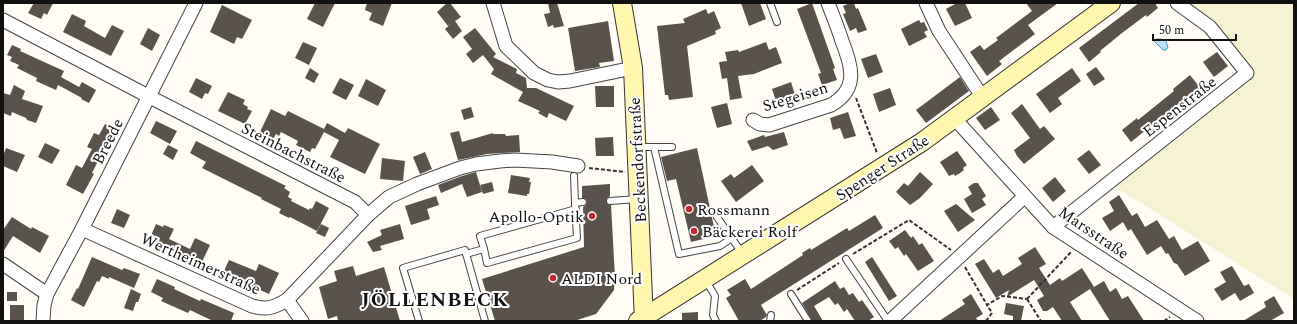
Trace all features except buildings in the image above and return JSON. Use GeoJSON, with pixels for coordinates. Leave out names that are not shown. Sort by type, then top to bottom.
{"type":"FeatureCollection","features":[{"type":"Feature","properties":{"kind":"main road","name":"Beckendorfstraße"},"geometry":{"type":"LineString","coordinates":[[622,3],[633,68],[639,199],[642,320]]}},
{"type":"Feature","properties":{"kind":"main road","name":"Spenger Straße"},"geometry":{"type":"LineString","coordinates":[[642,320],[922,142],[1108,4]]}},
{"type":"Feature","properties":{"kind":"street","name":"Breede"},"geometry":{"type":"LineString","coordinates":[[43,321],[44,304],[48,294],[196,3]]}},
{"type":"Feature","properties":{"kind":"street"},"geometry":{"type":"LineString","coordinates":[[493,3],[506,46],[534,73],[548,80],[558,82],[570,81],[633,68]]}},
{"type":"Feature","properties":{"kind":"street","name":"Stegeisen"},"geometry":{"type":"LineString","coordinates":[[752,120],[760,124],[769,125],[776,123],[831,105],[840,100],[846,91],[850,83],[852,72],[850,60],[828,3]]}},
{"type":"Feature","properties":{"kind":"street"},"geometry":{"type":"LineString","coordinates":[[926,3],[939,31],[983,98]]}},
{"type":"Feature","properties":{"kind":"street","name":"Espenstraße"},"geometry":{"type":"LineString","coordinates":[[1053,227],[1247,73],[1210,27],[1177,3]]}},
{"type":"Feature","properties":{"kind":"street","name":"Steinbachstraße"},"geometry":{"type":"LineString","coordinates":[[3,20],[355,202],[368,215]]}},
{"type":"Feature","properties":{"kind":"street","name":"Marsstraße"},"geometry":{"type":"LineString","coordinates":[[954,119],[1053,227],[1198,321]]}},
{"type":"Feature","properties":{"kind":"street"},"geometry":{"type":"LineString","coordinates":[[368,215],[390,197],[417,184],[460,168],[476,164],[515,160],[552,162],[576,171]]}},
{"type":"Feature","properties":{"kind":"street"},"geometry":{"type":"LineString","coordinates":[[889,321],[960,257],[1024,196]]}},
{"type":"Feature","properties":{"kind":"street","name":"Wertheimerstraße"},"geometry":{"type":"LineString","coordinates":[[82,229],[252,306],[268,309],[286,300],[368,215]]}},
{"type":"Feature","properties":{"kind":"street"},"geometry":{"type":"LineString","coordinates":[[3,264],[48,294]]}},
{"type":"Feature","properties":{"kind":"street"},"geometry":{"type":"LineString","coordinates":[[286,300],[302,321]]}},
{"type":"Feature","properties":{"kind":"lane"},"geometry":{"type":"LineString","coordinates":[[770,3],[777,22]]}},
{"type":"Feature","properties":{"kind":"lane"},"geometry":{"type":"LineString","coordinates":[[636,147],[672,147]]}},
{"type":"Feature","properties":{"kind":"lane"},"geometry":{"type":"LineString","coordinates":[[654,147],[678,254],[720,246],[732,238]]}},
{"type":"Feature","properties":{"kind":"lane"},"geometry":{"type":"LineString","coordinates":[[576,171],[576,206],[577,238],[487,263],[480,236],[576,206],[582,202]]}},
{"type":"Feature","properties":{"kind":"lane"},"geometry":{"type":"LineString","coordinates":[[610,201],[639,199]]}},
{"type":"Feature","properties":{"kind":"lane"},"geometry":{"type":"LineString","coordinates":[[717,216],[744,255]]}},
{"type":"Feature","properties":{"kind":"lane"},"geometry":{"type":"LineString","coordinates":[[419,321],[403,268],[465,252],[484,250]]}},
{"type":"Feature","properties":{"kind":"lane"},"geometry":{"type":"LineString","coordinates":[[465,252],[485,321]]}},
{"type":"Feature","properties":{"kind":"lane"},"geometry":{"type":"LineString","coordinates":[[846,259],[889,321]]}},
{"type":"Feature","properties":{"kind":"lane"},"geometry":{"type":"LineString","coordinates":[[705,280],[714,296],[713,315],[716,321]]}},
{"type":"Feature","properties":{"kind":"lane"},"geometry":{"type":"LineString","coordinates":[[791,294],[808,321]]}},
{"type":"Feature","properties":{"kind":"path"},"geometry":{"type":"LineString","coordinates":[[846,91],[857,98],[882,168]]}},
{"type":"Feature","properties":{"kind":"path"},"geometry":{"type":"LineString","coordinates":[[576,171],[638,174]]}},
{"type":"Feature","properties":{"kind":"path"},"geometry":{"type":"LineString","coordinates":[[791,294],[909,220],[960,257],[992,314],[986,321]]}},
{"type":"Feature","properties":{"kind":"path"},"geometry":{"type":"LineString","coordinates":[[1027,299],[1079,244]]}},
{"type":"Feature","properties":{"kind":"path"},"geometry":{"type":"LineString","coordinates":[[987,305],[1002,296],[1027,299]]}},
{"type":"Feature","properties":{"kind":"path"},"geometry":{"type":"LineString","coordinates":[[1027,299],[1041,321]]}},
{"type":"Feature","properties":{"kind":"shaded area"},"geometry":{"type":"Polygon","coordinates":[[[1186,3],[1294,3],[1294,299],[1112,185],[1251,74],[1186,3]]]}},
{"type":"Feature","properties":{"kind":"water"},"geometry":{"type":"Polygon","coordinates":[[[1157,39],[1166,41],[1168,47],[1166,50],[1163,50],[1154,41],[1157,39]]]}},
{"type":"Feature","properties":{"kind":"place","name":"Rossmann"},"geometry":{"type":"Point","coordinates":[689,209]}},
{"type":"Feature","properties":{"kind":"place","name":"Apollo-Optik"},"geometry":{"type":"Point","coordinates":[592,216]}},
{"type":"Feature","properties":{"kind":"place","name":"Bäckerei Rolf"},"geometry":{"type":"Point","coordinates":[694,231]}},
{"type":"Feature","properties":{"kind":"place","name":"ALDI Nord"},"geometry":{"type":"Point","coordinates":[553,278]}},
{"type":"Feature","properties":{"kind":"district","name":"JÖLLENBECK"},"geometry":{"type":"Point","coordinates":[435,299]}}]}
